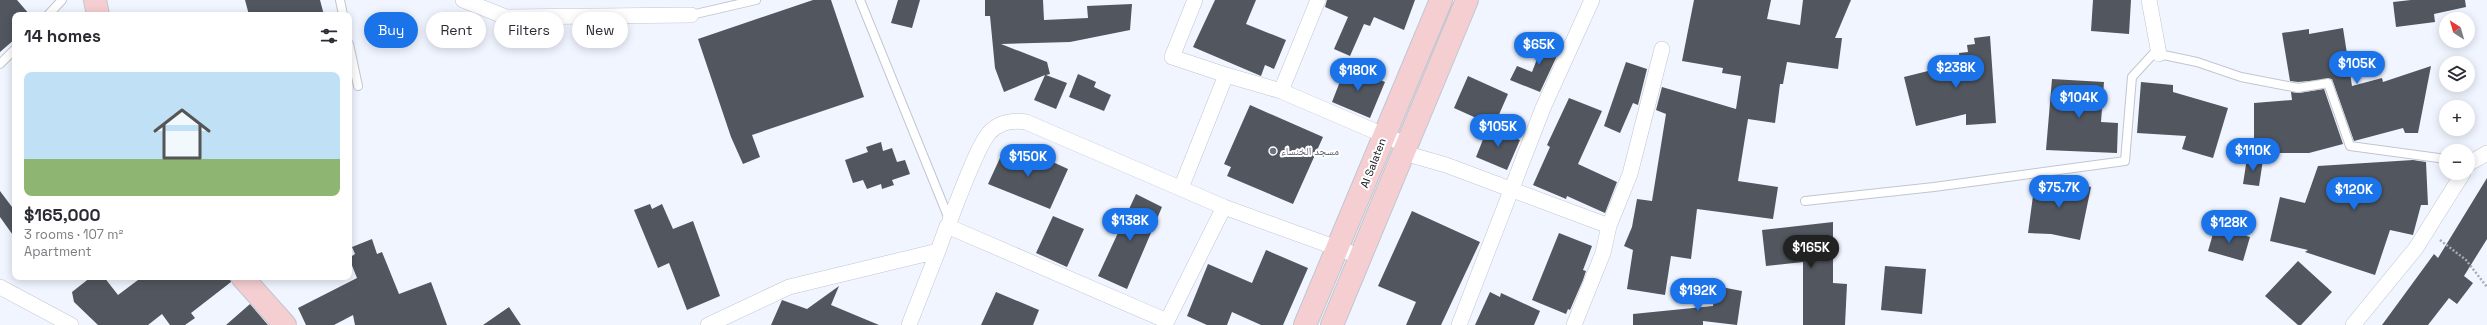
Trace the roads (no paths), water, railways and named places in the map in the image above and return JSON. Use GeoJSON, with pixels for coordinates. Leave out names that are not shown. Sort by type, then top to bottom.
{"type":"FeatureCollection","features":[{"type":"Feature","properties":{"kind":"main road"},"geometry":{"type":"LineString","coordinates":[[95,0],[97,12]]}},
{"type":"Feature","properties":{"kind":"main road","name":"Al Salaten"},"geometry":{"type":"LineString","coordinates":[[1305,325],[1369,177],[1384,135],[1441,0]]}},
{"type":"Feature","properties":{"kind":"main road"},"geometry":{"type":"LineString","coordinates":[[1332,325],[1359,256],[1467,0]]}},
{"type":"Feature","properties":{"kind":"main road"},"geometry":{"type":"LineString","coordinates":[[245,280],[285,325]]}},
{"type":"Feature","properties":{"kind":"street"},"geometry":{"type":"LineString","coordinates":[[463,0],[506,17],[691,15]]}},
{"type":"Feature","properties":{"kind":"street"},"geometry":{"type":"LineString","coordinates":[[1196,0],[1172,57],[1281,91],[1384,135],[1405,149],[1610,226]]}},
{"type":"Feature","properties":{"kind":"street"},"geometry":{"type":"LineString","coordinates":[[1281,91],[1318,0]]}},
{"type":"Feature","properties":{"kind":"street"},"geometry":{"type":"LineString","coordinates":[[1459,325],[1543,108],[1592,0]]}},
{"type":"Feature","properties":{"kind":"street"},"geometry":{"type":"LineString","coordinates":[[2149,0],[2159,54]]}},
{"type":"Feature","properties":{"kind":"street"},"geometry":{"type":"LineString","coordinates":[[1574,325],[1603,253],[1610,226],[1630,174],[1662,49]]}},
{"type":"Feature","properties":{"kind":"street"},"geometry":{"type":"LineString","coordinates":[[1181,188],[1226,75]]}},
{"type":"Feature","properties":{"kind":"street"},"geometry":{"type":"LineString","coordinates":[[909,325],[949,223],[985,139],[995,128],[1009,121],[1026,122],[1224,206],[1359,256]]}},
{"type":"Feature","properties":{"kind":"street"},"geometry":{"type":"LineString","coordinates":[[2475,161],[2487,153]]}},
{"type":"Feature","properties":{"kind":"street"},"geometry":{"type":"LineString","coordinates":[[2353,325],[2416,248],[2458,180]]}},
{"type":"Feature","properties":{"kind":"street"},"geometry":{"type":"LineString","coordinates":[[949,223],[1167,323],[1224,206]]}},
{"type":"Feature","properties":{"kind":"street"},"geometry":{"type":"LineString","coordinates":[[708,325],[789,287],[938,251]]}},
{"type":"Feature","properties":{"kind":"street"},"geometry":{"type":"LineString","coordinates":[[0,287],[71,325]]}},
{"type":"Feature","properties":{"kind":"lane"},"geometry":{"type":"LineString","coordinates":[[51,12],[62,0]]}},
{"type":"Feature","properties":{"kind":"lane"},"geometry":{"type":"LineString","coordinates":[[340,0],[342,12]]}},
{"type":"Feature","properties":{"kind":"lane"},"geometry":{"type":"LineString","coordinates":[[691,15],[756,0]]}},
{"type":"Feature","properties":{"kind":"lane"},"geometry":{"type":"LineString","coordinates":[[860,0],[949,223]]}},
{"type":"Feature","properties":{"kind":"lane"},"geometry":{"type":"LineString","coordinates":[[0,64],[12,52]]}},
{"type":"Feature","properties":{"kind":"lane"},"geometry":{"type":"LineString","coordinates":[[1805,201],[1934,187],[2125,161],[2132,77],[2154,53],[2197,62],[2241,77],[2298,88],[2328,83],[2350,146],[2439,159]]}},
{"type":"Feature","properties":{"kind":"lane"},"geometry":{"type":"LineString","coordinates":[[352,58],[358,86]]}},
{"type":"Feature","properties":{"kind":"place","name":"مسجد الخنساء"},"geometry":{"type":"Point","coordinates":[1273,151]}}]}
